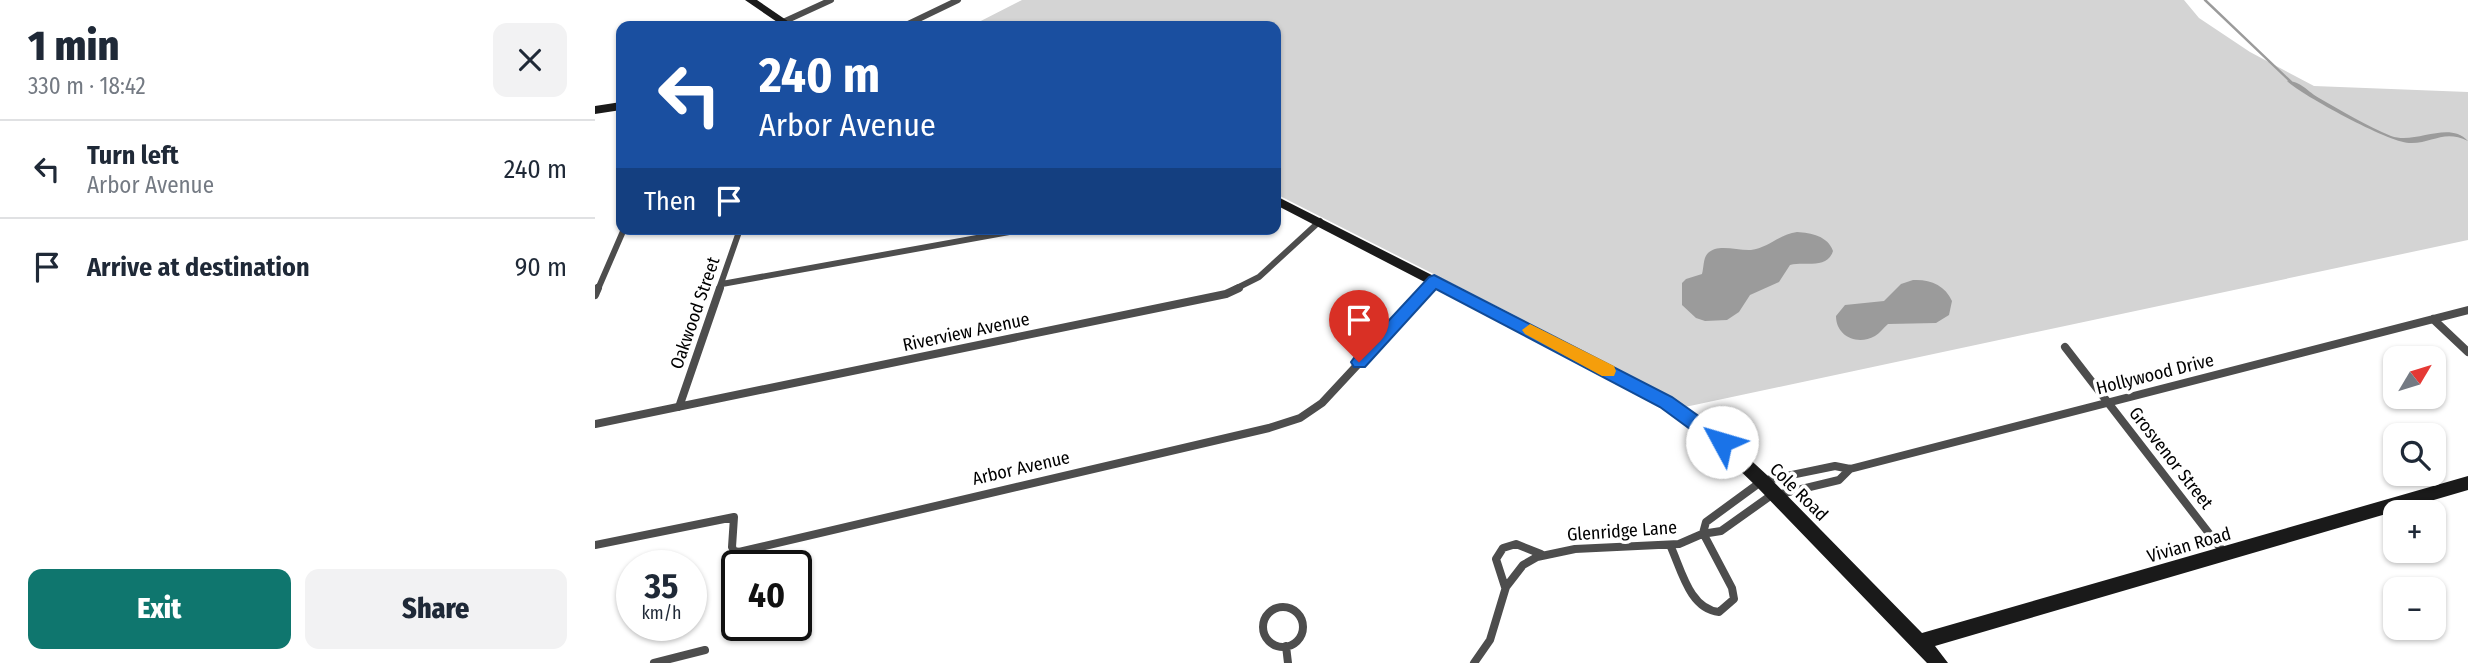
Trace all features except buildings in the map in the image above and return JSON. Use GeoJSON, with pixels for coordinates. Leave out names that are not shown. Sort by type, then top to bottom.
{"type":"FeatureCollection","features":[{"type":"Feature","properties":{"kind":"street"},"geometry":{"type":"LineString","coordinates":[[750,0],[782,21]]}},
{"type":"Feature","properties":{"kind":"street"},"geometry":{"type":"LineString","coordinates":[[792,21],[831,0]]}},
{"type":"Feature","properties":{"kind":"street"},"geometry":{"type":"LineString","coordinates":[[914,21],[958,0]]}},
{"type":"Feature","properties":{"kind":"street"},"geometry":{"type":"LineString","coordinates":[[595,110],[616,107]]}},
{"type":"Feature","properties":{"kind":"street","name":"Cole Road"},"geometry":{"type":"LineString","coordinates":[[1281,202],[1666,402],[1711,433],[1762,481],[1939,663]]}},
{"type":"Feature","properties":{"kind":"street","name":"Riverview Avenue"},"geometry":{"type":"LineString","coordinates":[[595,424],[1226,294],[1259,277],[1319,221]]}},
{"type":"Feature","properties":{"kind":"street"},"geometry":{"type":"LineString","coordinates":[[595,295],[621,235]]}},
{"type":"Feature","properties":{"kind":"street","name":"Oakwood Street"},"geometry":{"type":"LineString","coordinates":[[680,407],[738,235]]}},
{"type":"Feature","properties":{"kind":"street"},"geometry":{"type":"LineString","coordinates":[[722,284],[993,235]]}},
{"type":"Feature","properties":{"kind":"street","name":"Arbor Avenue"},"geometry":{"type":"LineString","coordinates":[[595,545],[734,517],[736,522],[731,545],[734,551],[739,552],[1269,428],[1300,418],[1322,403],[1434,281]]}},
{"type":"Feature","properties":{"kind":"street","name":"Hollywood Drive"},"geometry":{"type":"LineString","coordinates":[[1762,481],[1835,466],[1850,469],[2468,310]]}},
{"type":"Feature","properties":{"kind":"street"},"geometry":{"type":"LineString","coordinates":[[2433,319],[2468,352]]}},
{"type":"Feature","properties":{"kind":"street","name":"Grosvenor Street"},"geometry":{"type":"LineString","coordinates":[[2065,347],[2226,555]]}},
{"type":"Feature","properties":{"kind":"street","name":"Hollywood Drive"},"geometry":{"type":"LineString","coordinates":[[1774,494],[1839,480],[1850,469]]}},
{"type":"Feature","properties":{"kind":"street","name":"Glenridge Lane"},"geometry":{"type":"LineString","coordinates":[[1703,533],[1706,522],[1762,481]]}},
{"type":"Feature","properties":{"kind":"street","name":"Vivian Road"},"geometry":{"type":"LineString","coordinates":[[1920,642],[2468,484]]}},
{"type":"Feature","properties":{"kind":"street","name":"Glenridge Lane"},"geometry":{"type":"LineString","coordinates":[[1474,663],[1490,643],[1505,587],[1522,566],[1541,554],[1670,545],[1688,541],[1703,533],[1717,533],[1774,494]]}},
{"type":"Feature","properties":{"kind":"street"},"geometry":{"type":"LineString","coordinates":[[1670,545],[1695,600],[1710,612],[1719,612],[1734,599],[1732,588],[1703,533]]}},
{"type":"Feature","properties":{"kind":"street","name":"Glenridge Lane"},"geometry":{"type":"LineString","coordinates":[[1505,587],[1496,559],[1503,548],[1516,544],[1541,554]]}},
{"type":"Feature","properties":{"kind":"street"},"geometry":{"type":"LineString","coordinates":[[1283,607],[1296,610],[1304,623],[1300,636],[1286,646],[1269,644],[1262,630],[1271,612],[1283,607]]}},
{"type":"Feature","properties":{"kind":"street"},"geometry":{"type":"LineString","coordinates":[[1286,646],[1288,663]]}},
{"type":"Feature","properties":{"kind":"street"},"geometry":{"type":"LineString","coordinates":[[654,663],[705,650]]}},
{"type":"Feature","properties":{"kind":"shaded area"},"geometry":{"type":"Polygon","coordinates":[[[1022,0],[2184,0],[2199,18],[2250,52],[2314,86],[2468,92],[2468,240],[1685,407],[1536,326],[1281,197],[1281,21],[981,21],[1022,0]]]}},
{"type":"Feature","properties":{"kind":"shaded area"},"geometry":{"type":"Polygon","coordinates":[[[2287,81],[2300,85],[2336,108],[2391,136],[2411,138],[2451,133],[2468,141],[2452,136],[2417,143],[2398,141],[2346,117],[2287,81]]]}},
{"type":"Feature","properties":{"kind":"shaded area"},"geometry":{"type":"Polygon","coordinates":[[[1797,232],[1813,234],[1827,242],[1833,251],[1830,257],[1821,263],[1790,265],[1779,282],[1750,295],[1739,312],[1727,320],[1705,321],[1696,318],[1682,305],[1682,283],[1702,274],[1705,257],[1712,250],[1757,249],[1797,232]]]}},
{"type":"Feature","properties":{"kind":"shaded area"},"geometry":{"type":"Polygon","coordinates":[[[1913,280],[1931,282],[1941,287],[1952,301],[1949,315],[1936,323],[1888,324],[1875,336],[1861,340],[1849,337],[1840,329],[1836,316],[1845,305],[1884,301],[1901,284],[1913,280]]]}},
{"type":"Feature","properties":{"kind":"waterway"},"geometry":{"type":"LineString","coordinates":[[2205,0],[2291,82]]}},
{"type":"Feature","properties":{"kind":"slow traffic"},"geometry":{"type":"LineString","coordinates":[[1530,330],[1608,371]]}},
{"type":"Feature","properties":{"kind":"route"},"geometry":{"type":"LineString","coordinates":[[1359,362],[1434,281],[1666,402],[1722,442]]}}]}
